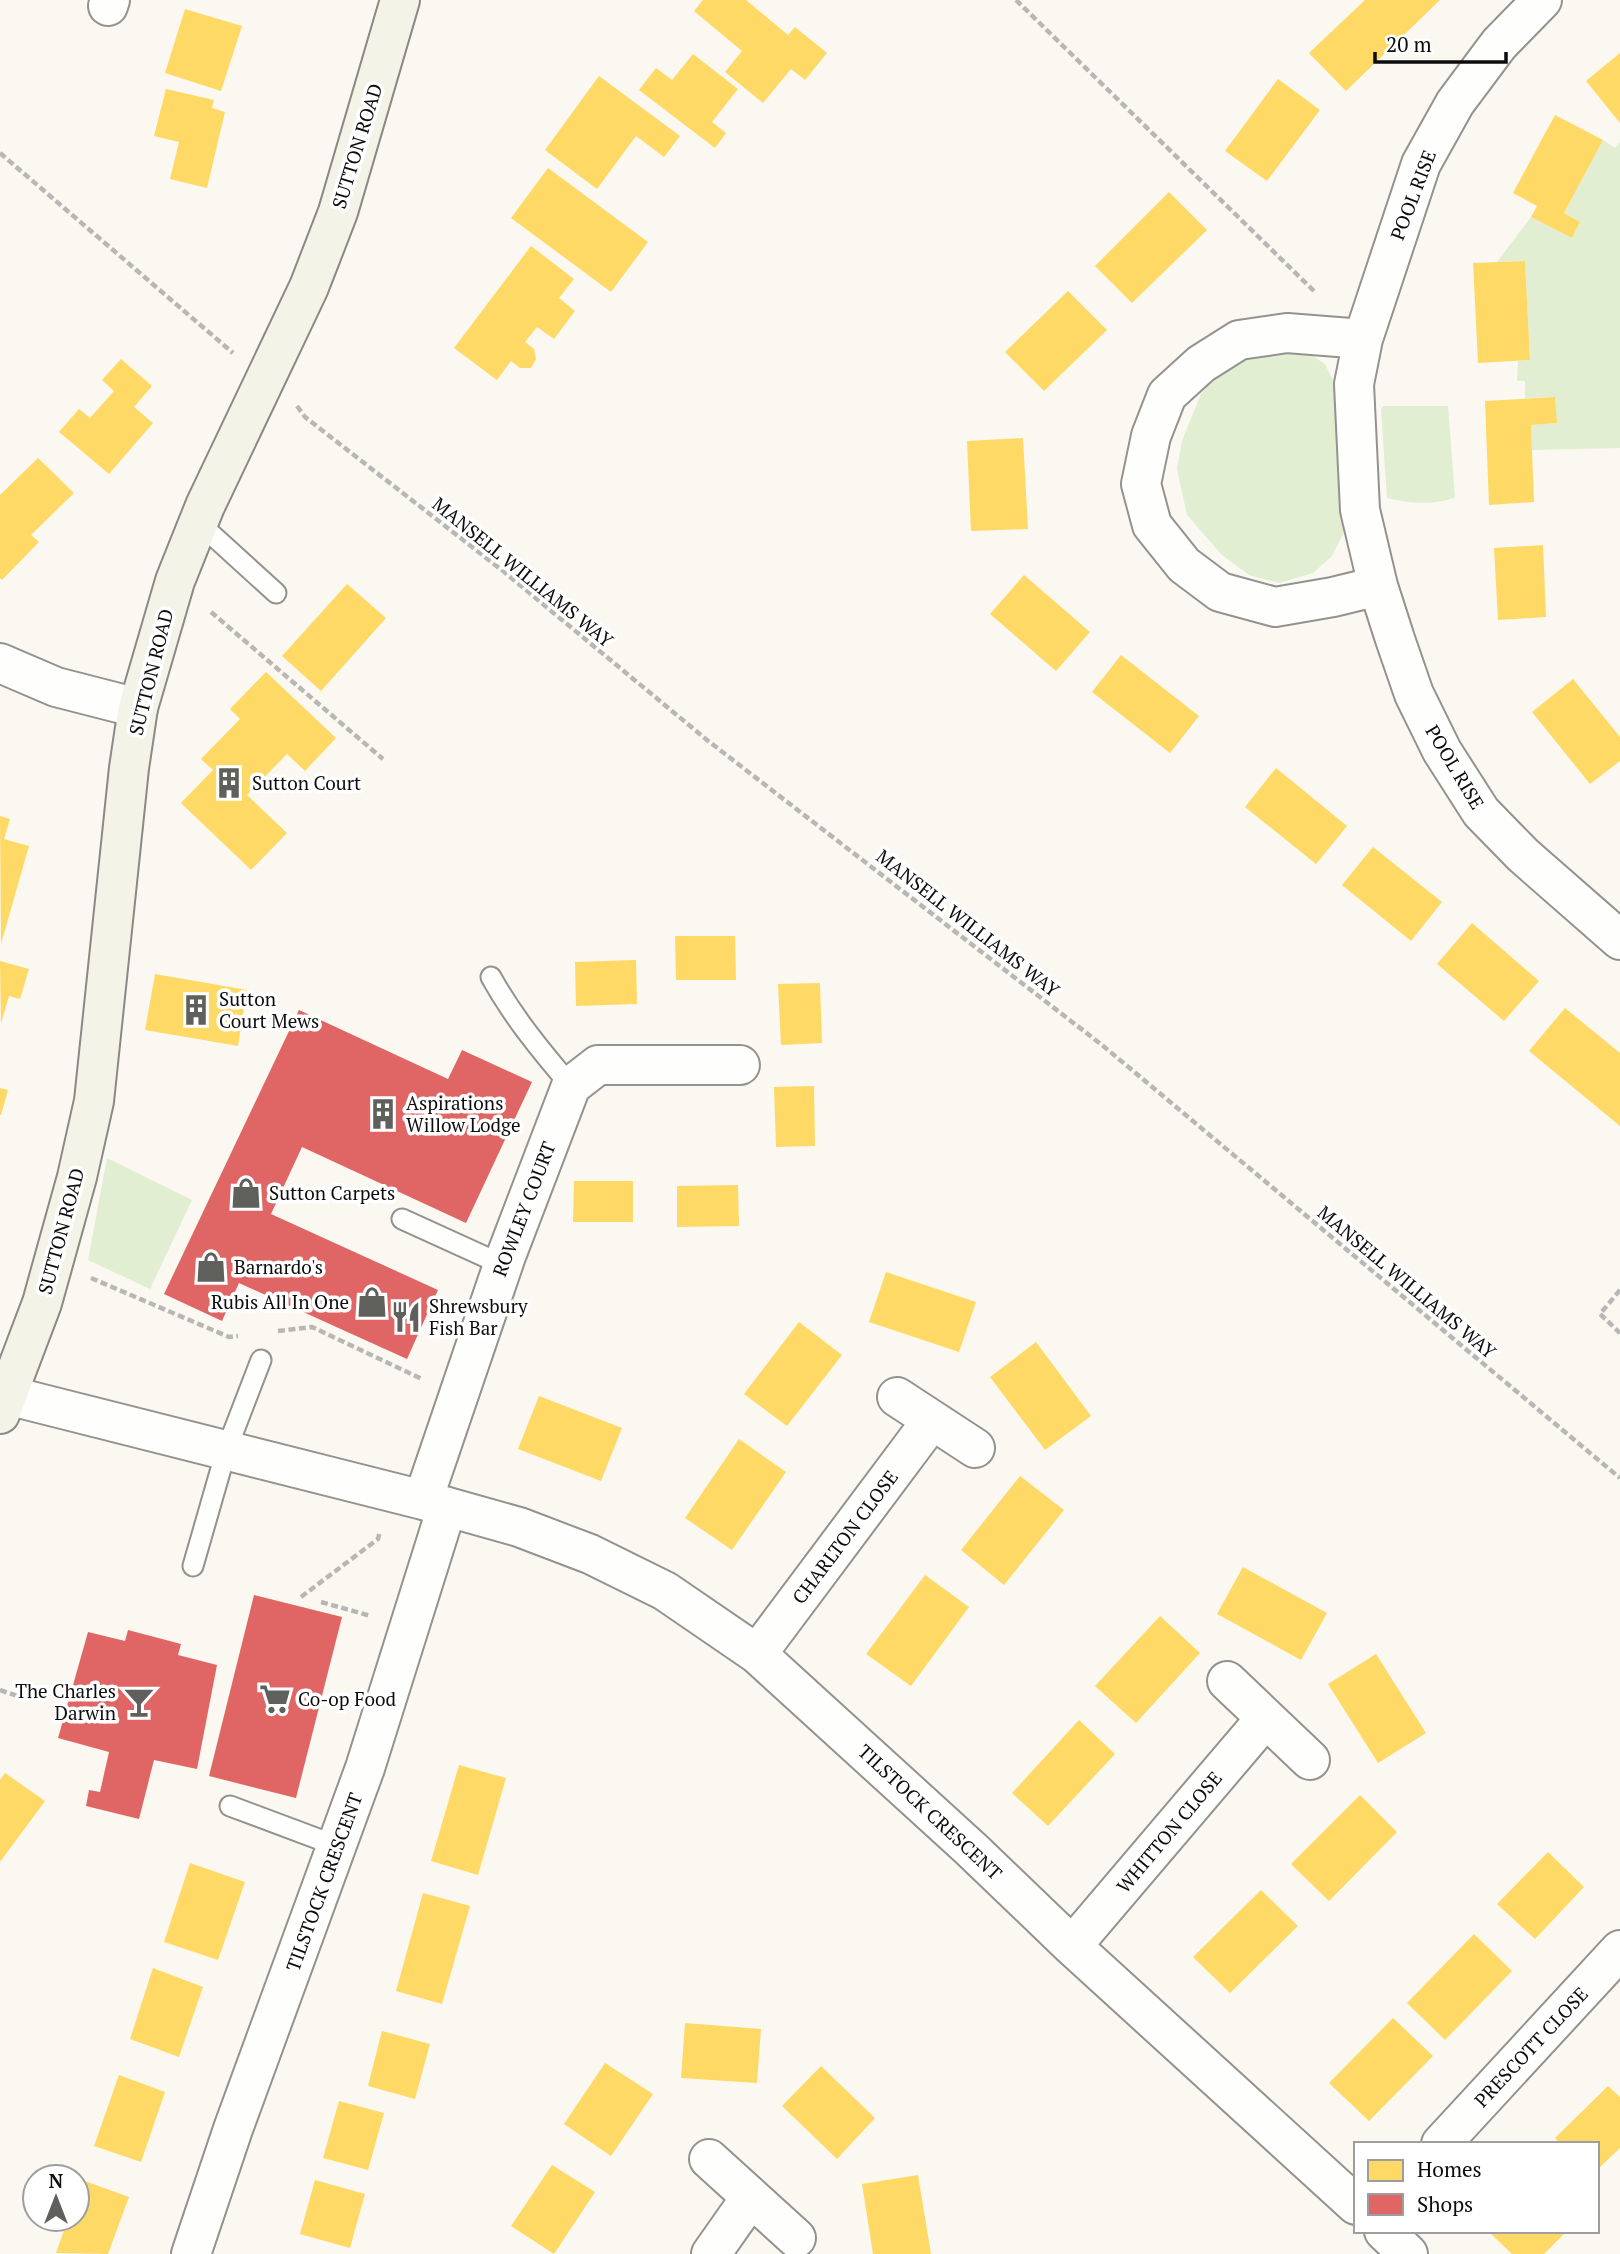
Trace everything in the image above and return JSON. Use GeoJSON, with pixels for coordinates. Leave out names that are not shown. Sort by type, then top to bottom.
{"type":"FeatureCollection","features":[{"type":"Feature","properties":{"kind":"street","name":"SUTTON ROAD"},"geometry":{"type":"LineString","coordinates":[[3,1404],[41,1303],[77,1177],[103,1104],[129,768],[138,708],[175,581],[199,523],[309,287],[333,225],[400,0]]}},
{"type":"Feature","properties":{"kind":"street","name":"POOL RISE"},"geometry":{"type":"LineString","coordinates":[[1542,0],[1499,44],[1455,103],[1421,164],[1363,339],[1354,384],[1360,510],[1378,586],[1414,694],[1442,751],[1481,812],[1523,855],[1620,940]]}},
{"type":"Feature","properties":{"kind":"street"},"geometry":{"type":"LineString","coordinates":[[1363,339],[1287,333],[1251,338],[1239,340],[1201,364],[1167,395],[1152,436],[1141,484],[1152,525],[1184,565],[1220,592],[1275,607],[1378,586]]}},
{"type":"Feature","properties":{"kind":"street"},"geometry":{"type":"LineString","coordinates":[[0,663],[56,687],[138,708]]}},
{"type":"Feature","properties":{"kind":"street"},"geometry":{"type":"LineString","coordinates":[[571,1086],[598,1065],[740,1065]]}},
{"type":"Feature","properties":{"kind":"street","name":"ROWLEY COURT"},"geometry":{"type":"LineString","coordinates":[[420,1500],[503,1265],[571,1086]]}},
{"type":"Feature","properties":{"kind":"street"},"geometry":{"type":"LineString","coordinates":[[897,1397],[975,1448]]}},
{"type":"Feature","properties":{"kind":"street","name":"TILSTOCK CRESCENT"},"geometry":{"type":"LineString","coordinates":[[3,1404],[226,1451],[519,1527],[590,1554],[665,1591],[758,1654],[1354,2203]]}},
{"type":"Feature","properties":{"kind":"street","name":"CHARLTON CLOSE"},"geometry":{"type":"LineString","coordinates":[[758,1654],[932,1420]]}},
{"type":"Feature","properties":{"kind":"street","name":"TILSTOCK CRESCENT"},"geometry":{"type":"LineString","coordinates":[[191,2254],[233,2129],[365,1768],[409,1627],[420,1500]]}},
{"type":"Feature","properties":{"kind":"street"},"geometry":{"type":"LineString","coordinates":[[1227,1681],[1310,1760]]}},
{"type":"Feature","properties":{"kind":"street","name":"WHITTON CLOSE"},"geometry":{"type":"LineString","coordinates":[[1072,1946],[1265,1719]]}},
{"type":"Feature","properties":{"kind":"street","name":"PRESCOTT CLOSE"},"geometry":{"type":"LineString","coordinates":[[1443,2142],[1620,1950]]}},
{"type":"Feature","properties":{"kind":"street"},"geometry":{"type":"LineString","coordinates":[[709,2159],[796,2238]]}},
{"type":"Feature","properties":{"kind":"street"},"geometry":{"type":"LineString","coordinates":[[711,2254],[751,2197]]}},
{"type":"Feature","properties":{"kind":"street"},"geometry":{"type":"LineString","coordinates":[[1386,2233],[1409,2254]]}},
{"type":"Feature","properties":{"kind":"lane"},"geometry":{"type":"LineString","coordinates":[[199,523],[276,593]]}},
{"type":"Feature","properties":{"kind":"lane"},"geometry":{"type":"LineString","coordinates":[[491,977],[504,1001],[571,1086]]}},
{"type":"Feature","properties":{"kind":"lane"},"geometry":{"type":"LineString","coordinates":[[402,1219],[503,1265]]}},
{"type":"Feature","properties":{"kind":"lane"},"geometry":{"type":"LineString","coordinates":[[192,1566],[226,1451],[261,1360]]}},
{"type":"Feature","properties":{"kind":"lane"},"geometry":{"type":"LineString","coordinates":[[230,1806],[337,1846]]}},
{"type":"Feature","properties":{"kind":"path"},"geometry":{"type":"LineString","coordinates":[[1016,0],[1363,339]]}},
{"type":"Feature","properties":{"kind":"path"},"geometry":{"type":"LineString","coordinates":[[0,153],[235,354]]}},
{"type":"Feature","properties":{"kind":"path","name":"MANSELL WILLIAMS WAY"},"geometry":{"type":"LineString","coordinates":[[293,399],[305,417],[503,571],[707,740],[1102,1045],[1620,1478]]}},
{"type":"Feature","properties":{"kind":"path"},"geometry":{"type":"LineString","coordinates":[[202,605],[383,759]]}},
{"type":"Feature","properties":{"kind":"path"},"geometry":{"type":"LineString","coordinates":[[1620,1290],[1601,1314],[1620,1332]]}},
{"type":"Feature","properties":{"kind":"path"},"geometry":{"type":"LineString","coordinates":[[301,1597],[378,1539],[420,1500]]}},
{"type":"Feature","properties":{"kind":"path"},"geometry":{"type":"LineString","coordinates":[[321,1602],[409,1627]]}},
{"type":"Feature","properties":{"kind":"path"},"geometry":{"type":"LineString","coordinates":[[0,1690],[29,1700]]}},
{"type":"Feature","properties":{"kind":"green space"},"geometry":{"type":"Polygon","coordinates":[[[1603,140],[1615,148],[1620,142],[1620,448],[1532,450],[1531,425],[1556,423],[1555,397],[1525,398],[1525,381],[1517,381],[1518,361],[1530,360],[1525,261],[1497,262],[1531,217],[1572,238],[1580,222],[1564,213],[1603,140]]]}},
{"type":"Feature","properties":{"kind":"green space"},"geometry":{"type":"Polygon","coordinates":[[[1305,351],[1325,364],[1335,384],[1345,530],[1332,556],[1313,573],[1279,583],[1249,575],[1222,555],[1187,515],[1177,469],[1182,441],[1200,396],[1219,368],[1235,355],[1305,351]]]}},
{"type":"Feature","properties":{"kind":"green space"},"geometry":{"type":"Polygon","coordinates":[[[1383,406],[1448,406],[1455,497],[1439,502],[1421,503],[1387,498],[1381,410],[1383,406]]]}},
{"type":"Feature","properties":{"kind":"green space"},"geometry":{"type":"Polygon","coordinates":[[[107,1158],[192,1200],[150,1289],[88,1260],[107,1158]]]}},
{"type":"Feature","properties":{"kind":"building: Homes"},"geometry":{"type":"Polygon","coordinates":[[[703,0],[746,0],[788,35],[795,27],[827,53],[805,80],[791,69],[763,103],[725,72],[742,51],[694,11],[703,0]]]}},
{"type":"Feature","properties":{"kind":"building: Homes"},"geometry":{"type":"Polygon","coordinates":[[[1365,0],[1440,0],[1346,91],[1309,53],[1365,0]]]}},
{"type":"Feature","properties":{"kind":"building: Homes"},"geometry":{"type":"Polygon","coordinates":[[[185,9],[242,26],[221,91],[165,73],[185,9]]]}},
{"type":"Feature","properties":{"kind":"building: Homes"},"geometry":{"type":"Polygon","coordinates":[[[1620,53],[1620,123],[1586,81],[1620,53]]]}},
{"type":"Feature","properties":{"kind":"building: Homes"},"geometry":{"type":"Polygon","coordinates":[[[693,54],[738,89],[712,122],[726,133],[715,148],[639,90],[656,68],[672,80],[693,54]]]}},
{"type":"Feature","properties":{"kind":"building: Homes"},"geometry":{"type":"Polygon","coordinates":[[[599,76],[680,136],[664,157],[636,136],[597,189],[545,150],[599,76]]]}},
{"type":"Feature","properties":{"kind":"building: Homes"},"geometry":{"type":"Polygon","coordinates":[[[1278,79],[1320,110],[1267,181],[1225,151],[1278,79]]]}},
{"type":"Feature","properties":{"kind":"building: Homes"},"geometry":{"type":"Polygon","coordinates":[[[166,89],[214,100],[212,108],[225,112],[207,188],[170,179],[179,142],[154,136],[166,89]]]}},
{"type":"Feature","properties":{"kind":"building: Homes"},"geometry":{"type":"Polygon","coordinates":[[[1555,115],[1603,140],[1564,213],[1580,222],[1572,238],[1531,217],[1537,206],[1513,193],[1555,115]]]}},
{"type":"Feature","properties":{"kind":"building: Homes"},"geometry":{"type":"Polygon","coordinates":[[[548,168],[648,242],[611,292],[511,218],[548,168]]]}},
{"type":"Feature","properties":{"kind":"building: Homes"},"geometry":{"type":"Polygon","coordinates":[[[1169,192],[1207,230],[1132,303],[1095,266],[1169,192]]]}},
{"type":"Feature","properties":{"kind":"building: Homes"},"geometry":{"type":"Polygon","coordinates":[[[531,246],[574,279],[559,298],[575,311],[554,339],[537,327],[525,342],[534,349],[536,359],[531,368],[520,368],[511,361],[497,380],[454,348],[531,246]]]}},
{"type":"Feature","properties":{"kind":"building: Homes"},"geometry":{"type":"Polygon","coordinates":[[[1525,261],[1530,360],[1478,363],[1473,263],[1525,261]]]}},
{"type":"Feature","properties":{"kind":"building: Homes"},"geometry":{"type":"Polygon","coordinates":[[[1068,291],[1107,330],[1044,391],[1005,352],[1068,291]]]}},
{"type":"Feature","properties":{"kind":"building: Homes"},"geometry":{"type":"Polygon","coordinates":[[[121,359],[152,386],[134,407],[153,423],[109,474],[59,432],[79,409],[90,418],[114,391],[102,380],[121,359]]]}},
{"type":"Feature","properties":{"kind":"building: Homes"},"geometry":{"type":"Polygon","coordinates":[[[1555,397],[1557,423],[1531,425],[1534,502],[1489,505],[1485,401],[1555,397]]]}},
{"type":"Feature","properties":{"kind":"building: Homes"},"geometry":{"type":"Polygon","coordinates":[[[1023,438],[1028,529],[971,531],[967,441],[1023,438]]]}},
{"type":"Feature","properties":{"kind":"building: Homes"},"geometry":{"type":"Polygon","coordinates":[[[38,458],[74,493],[31,535],[39,542],[2,580],[0,495],[38,458]]]}},
{"type":"Feature","properties":{"kind":"building: Homes"},"geometry":{"type":"Polygon","coordinates":[[[1543,545],[1546,617],[1498,620],[1494,548],[1543,545]]]}},
{"type":"Feature","properties":{"kind":"building: Homes"},"geometry":{"type":"Polygon","coordinates":[[[1024,575],[1090,632],[1056,671],[990,614],[1024,575]]]}},
{"type":"Feature","properties":{"kind":"building: Homes"},"geometry":{"type":"Polygon","coordinates":[[[347,584],[386,618],[321,691],[282,656],[347,584]]]}},
{"type":"Feature","properties":{"kind":"building: Homes"},"geometry":{"type":"Polygon","coordinates":[[[1121,655],[1199,716],[1170,753],[1092,692],[1121,655]]]}},
{"type":"Feature","properties":{"kind":"building: Homes","name":"Sutton Court"},"geometry":{"type":"Polygon","coordinates":[[[266,672],[336,738],[305,771],[287,754],[247,795],[287,833],[251,870],[181,803],[213,770],[201,759],[240,719],[230,709],[266,672]]]}},
{"type":"Feature","properties":{"kind":"building: Homes"},"geometry":{"type":"Polygon","coordinates":[[[1573,679],[1620,737],[1620,761],[1590,784],[1532,712],[1573,679]]]}},
{"type":"Feature","properties":{"kind":"building: Homes"},"geometry":{"type":"Polygon","coordinates":[[[1276,768],[1347,826],[1316,864],[1245,807],[1276,768]]]}},
{"type":"Feature","properties":{"kind":"building: Homes"},"geometry":{"type":"Polygon","coordinates":[[[0,816],[10,819],[4,839],[29,846],[1,944],[0,816]]]}},
{"type":"Feature","properties":{"kind":"building: Homes"},"geometry":{"type":"Polygon","coordinates":[[[1373,847],[1442,902],[1411,941],[1342,885],[1373,847]]]}},
{"type":"Feature","properties":{"kind":"building: Homes"},"geometry":{"type":"Polygon","coordinates":[[[1472,923],[1539,981],[1504,1021],[1437,964],[1472,923]]]}},
{"type":"Feature","properties":{"kind":"building: Homes"},"geometry":{"type":"Polygon","coordinates":[[[675,936],[735,936],[736,980],[676,980],[675,936]]]}},
{"type":"Feature","properties":{"kind":"building: Homes"},"geometry":{"type":"Polygon","coordinates":[[[636,960],[637,1004],[576,1006],[575,962],[636,960]]]}},
{"type":"Feature","properties":{"kind":"building: Homes"},"geometry":{"type":"Polygon","coordinates":[[[0,961],[29,969],[20,999],[9,996],[1,1024],[0,961]]]}},
{"type":"Feature","properties":{"kind":"building: Homes","name":"Sutton Court Mews"},"geometry":{"type":"Polygon","coordinates":[[[155,974],[247,990],[238,1046],[145,1030],[155,974]]]}},
{"type":"Feature","properties":{"kind":"building: Homes"},"geometry":{"type":"Polygon","coordinates":[[[820,983],[822,1043],[781,1045],[778,984],[820,983]]]}},
{"type":"Feature","properties":{"kind":"building: Homes"},"geometry":{"type":"Polygon","coordinates":[[[1565,1008],[1620,1053],[1620,1126],[1529,1051],[1565,1008]]]}},
{"type":"Feature","properties":{"kind":"building: Homes"},"geometry":{"type":"Polygon","coordinates":[[[814,1086],[815,1146],[776,1147],[774,1087],[814,1086]]]}},
{"type":"Feature","properties":{"kind":"building: Homes"},"geometry":{"type":"Polygon","coordinates":[[[0,1088],[8,1090],[1,1115],[0,1115],[0,1088]]]}},
{"type":"Feature","properties":{"kind":"building: Homes"},"geometry":{"type":"Polygon","coordinates":[[[574,1181],[633,1181],[633,1222],[573,1222],[574,1181]]]}},
{"type":"Feature","properties":{"kind":"building: Homes"},"geometry":{"type":"Polygon","coordinates":[[[738,1185],[739,1226],[677,1227],[677,1186],[738,1185]]]}},
{"type":"Feature","properties":{"kind":"building: Homes"},"geometry":{"type":"Polygon","coordinates":[[[886,1272],[976,1302],[959,1352],[869,1322],[886,1272]]]}},
{"type":"Feature","properties":{"kind":"building: Homes"},"geometry":{"type":"Polygon","coordinates":[[[799,1322],[842,1355],[787,1426],[744,1394],[799,1322]]]}},
{"type":"Feature","properties":{"kind":"building: Homes"},"geometry":{"type":"Polygon","coordinates":[[[1036,1342],[1091,1416],[1045,1450],[990,1377],[1036,1342]]]}},
{"type":"Feature","properties":{"kind":"building: Homes"},"geometry":{"type":"Polygon","coordinates":[[[539,1396],[622,1428],[601,1481],[518,1449],[539,1396]]]}},
{"type":"Feature","properties":{"kind":"building: Homes"},"geometry":{"type":"Polygon","coordinates":[[[739,1439],[786,1472],[732,1550],[685,1518],[739,1439]]]}},
{"type":"Feature","properties":{"kind":"building: Homes"},"geometry":{"type":"Polygon","coordinates":[[[1020,1476],[1064,1510],[1004,1585],[961,1550],[1020,1476]]]}},
{"type":"Feature","properties":{"kind":"building: Homes"},"geometry":{"type":"Polygon","coordinates":[[[1243,1567],[1327,1613],[1301,1660],[1217,1614],[1243,1567]]]}},
{"type":"Feature","properties":{"kind":"building: Homes"},"geometry":{"type":"Polygon","coordinates":[[[925,1575],[969,1607],[911,1686],[866,1654],[925,1575]]]}},
{"type":"Feature","properties":{"kind":"building: Homes"},"geometry":{"type":"Polygon","coordinates":[[[1160,1616],[1200,1653],[1136,1723],[1095,1686],[1160,1616]]]}},
{"type":"Feature","properties":{"kind":"building: Homes"},"geometry":{"type":"Polygon","coordinates":[[[1376,1654],[1426,1733],[1378,1763],[1328,1684],[1376,1654]]]}},
{"type":"Feature","properties":{"kind":"building: Homes"},"geometry":{"type":"Polygon","coordinates":[[[1079,1720],[1115,1754],[1048,1826],[1012,1793],[1079,1720]]]}},
{"type":"Feature","properties":{"kind":"building: Homes"},"geometry":{"type":"Polygon","coordinates":[[[459,1765],[506,1778],[478,1875],[431,1861],[459,1765]]]}},
{"type":"Feature","properties":{"kind":"building: Homes"},"geometry":{"type":"Polygon","coordinates":[[[5,1773],[45,1801],[0,1862],[0,1780],[5,1773]]]}},
{"type":"Feature","properties":{"kind":"building: Homes"},"geometry":{"type":"Polygon","coordinates":[[[1360,1795],[1397,1832],[1329,1901],[1291,1864],[1360,1795]]]}},
{"type":"Feature","properties":{"kind":"building: Homes"},"geometry":{"type":"Polygon","coordinates":[[[1548,1852],[1584,1887],[1535,1939],[1497,1904],[1548,1852]]]}},
{"type":"Feature","properties":{"kind":"building: Homes"},"geometry":{"type":"Polygon","coordinates":[[[190,1863],[245,1882],[218,1960],[164,1942],[190,1863]]]}},
{"type":"Feature","properties":{"kind":"building: Homes"},"geometry":{"type":"Polygon","coordinates":[[[1261,1890],[1298,1926],[1230,1993],[1193,1957],[1261,1890]]]}},
{"type":"Feature","properties":{"kind":"building: Homes"},"geometry":{"type":"Polygon","coordinates":[[[423,1893],[470,1906],[442,2004],[396,1991],[423,1893]]]}},
{"type":"Feature","properties":{"kind":"building: Homes"},"geometry":{"type":"Polygon","coordinates":[[[1474,1934],[1512,1971],[1445,2040],[1407,2003],[1474,1934]]]}},
{"type":"Feature","properties":{"kind":"building: Homes"},"geometry":{"type":"Polygon","coordinates":[[[153,1968],[203,1987],[179,2057],[130,2039],[153,1968]]]}},
{"type":"Feature","properties":{"kind":"building: Homes"},"geometry":{"type":"Polygon","coordinates":[[[1393,2018],[1433,2056],[1369,2121],[1329,2083],[1393,2018]]]}},
{"type":"Feature","properties":{"kind":"building: Homes"},"geometry":{"type":"Polygon","coordinates":[[[685,2023],[761,2029],[757,2083],[681,2078],[685,2023]]]}},
{"type":"Feature","properties":{"kind":"building: Homes"},"geometry":{"type":"Polygon","coordinates":[[[382,2031],[430,2044],[415,2099],[368,2086],[382,2031]]]}},
{"type":"Feature","properties":{"kind":"building: Homes"},"geometry":{"type":"Polygon","coordinates":[[[605,2063],[653,2094],[611,2156],[564,2124],[605,2063]]]}},
{"type":"Feature","properties":{"kind":"building: Homes"},"geometry":{"type":"Polygon","coordinates":[[[821,2066],[875,2118],[837,2159],[782,2106],[821,2066]]]}},
{"type":"Feature","properties":{"kind":"building: Homes"},"geometry":{"type":"Polygon","coordinates":[[[119,2075],[165,2092],[141,2162],[94,2146],[119,2075]]]}},
{"type":"Feature","properties":{"kind":"building: Homes"},"geometry":{"type":"Polygon","coordinates":[[[1608,2086],[1620,2097],[1620,2148],[1599,2168],[1599,2142],[1558,2142],[1555,2138],[1608,2086]]]}},
{"type":"Feature","properties":{"kind":"building: Homes"},"geometry":{"type":"Polygon","coordinates":[[[339,2101],[384,2113],[368,2170],[323,2158],[339,2101]]]}},
{"type":"Feature","properties":{"kind":"building: Homes"},"geometry":{"type":"Polygon","coordinates":[[[552,2165],[595,2192],[554,2254],[511,2226],[552,2165]]]}},
{"type":"Feature","properties":{"kind":"building: Homes"},"geometry":{"type":"Polygon","coordinates":[[[918,2175],[931,2254],[873,2254],[862,2184],[918,2175]]]}},
{"type":"Feature","properties":{"kind":"building: Homes"},"geometry":{"type":"Polygon","coordinates":[[[315,2180],[365,2194],[350,2248],[300,2234],[315,2180]]]}},
{"type":"Feature","properties":{"kind":"building: Homes"},"geometry":{"type":"Polygon","coordinates":[[[91,2183],[129,2197],[108,2254],[56,2253],[63,2233],[91,2233],[91,2183]]]}},
{"type":"Feature","properties":{"kind":"building: Homes"},"geometry":{"type":"Polygon","coordinates":[[[1490,2233],[1565,2233],[1544,2254],[1512,2254],[1490,2233]]]}},
{"type":"Feature","properties":{"kind":"building: Shops"},"geometry":{"type":"Polygon","coordinates":[[[299,1010],[448,1079],[462,1050],[532,1082],[466,1223],[302,1147],[271,1214],[438,1290],[407,1359],[239,1283],[222,1321],[164,1294],[299,1010]]]}},
{"type":"Feature","properties":{"kind":"building: Shops","name":"Co-op Food"},"geometry":{"type":"Polygon","coordinates":[[[254,1595],[342,1617],[296,1798],[209,1776],[254,1595]]]}},
{"type":"Feature","properties":{"kind":"building: Shops","name":"The Charles Darwin"},"geometry":{"type":"Polygon","coordinates":[[[128,1630],[181,1644],[178,1655],[217,1665],[197,1769],[154,1760],[139,1819],[86,1806],[89,1790],[100,1792],[109,1752],[58,1738],[88,1632],[125,1641],[128,1630]]]}},
{"type":"Feature","properties":{"kind":"place","name":"Sutton Court"},"geometry":{"type":"Point","coordinates":[229,783]}},
{"type":"Feature","properties":{"kind":"place","name":"Sutton Court Mews"},"geometry":{"type":"Point","coordinates":[196,1010]}},
{"type":"Feature","properties":{"kind":"place","name":"Aspirations Willow Lodge"},"geometry":{"type":"Point","coordinates":[383,1114]}},
{"type":"Feature","properties":{"kind":"place","name":"Sutton Carpets"},"geometry":{"type":"Point","coordinates":[246,1193]}},
{"type":"Feature","properties":{"kind":"place","name":"Barnardo's"},"geometry":{"type":"Point","coordinates":[211,1267]}},
{"type":"Feature","properties":{"kind":"place","name":"Rubis All In One"},"geometry":{"type":"Point","coordinates":[372,1302]}},
{"type":"Feature","properties":{"kind":"place","name":"Shrewsbury Fish Bar"},"geometry":{"type":"Point","coordinates":[406,1317]}},
{"type":"Feature","properties":{"kind":"place","name":"Co-op Food"},"geometry":{"type":"Point","coordinates":[275,1699]}},
{"type":"Feature","properties":{"kind":"place","name":"The Charles Darwin"},"geometry":{"type":"Point","coordinates":[139,1702]}}]}
